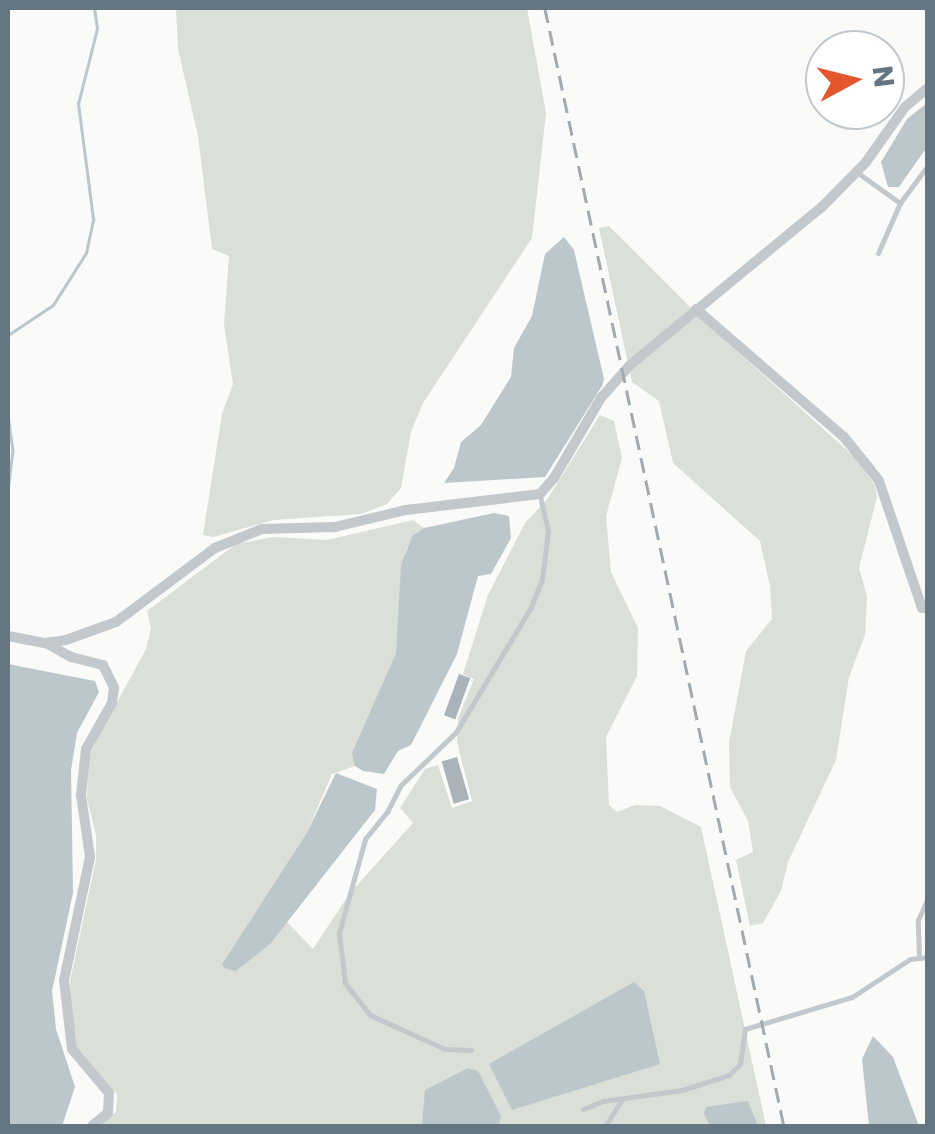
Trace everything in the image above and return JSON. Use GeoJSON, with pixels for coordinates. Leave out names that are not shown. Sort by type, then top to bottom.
{"type":"FeatureCollection","features":[{"type":"Feature","properties":{"kind":"street"},"geometry":{"type":"LineString","coordinates":[[8,636],[46,643],[116,622],[215,548],[250,532],[270,527],[335,527],[406,510],[540,494],[606,392],[696,309],[822,207],[858,172],[905,108],[928,88]]}},
{"type":"Feature","properties":{"kind":"street"},"geometry":{"type":"LineString","coordinates":[[696,309],[844,437],[869,468],[879,481],[922,608],[928,608]]}},
{"type":"Feature","properties":{"kind":"street"},"geometry":{"type":"LineString","coordinates":[[46,643],[70,658],[102,665],[114,688],[112,703],[86,749],[81,795],[90,857],[64,980],[72,1050],[109,1094],[108,1113],[92,1126]]}},
{"type":"Feature","properties":{"kind":"lane"},"geometry":{"type":"LineString","coordinates":[[878,253],[900,203],[928,166]]}},
{"type":"Feature","properties":{"kind":"lane"},"geometry":{"type":"LineString","coordinates":[[858,172],[900,203]]}},
{"type":"Feature","properties":{"kind":"lane"},"geometry":{"type":"LineString","coordinates":[[472,1050],[445,1049],[370,1015],[345,984],[339,934],[365,839],[387,812],[401,784],[456,732],[530,609],[541,584],[548,531],[540,494]]}},
{"type":"Feature","properties":{"kind":"lane"},"geometry":{"type":"LineString","coordinates":[[919,956],[918,920],[928,898]]}},
{"type":"Feature","properties":{"kind":"lane"},"geometry":{"type":"LineString","coordinates":[[583,1109],[682,1090],[729,1075],[740,1064],[745,1029],[852,997],[919,956],[928,957]]}},
{"type":"Feature","properties":{"kind":"lane"},"geometry":{"type":"LineString","coordinates":[[605,1126],[622,1100]]}},
{"type":"Feature","properties":{"kind":"shaded area"},"geometry":{"type":"Polygon","coordinates":[[[176,8],[527,8],[546,113],[532,238],[423,403],[411,432],[401,488],[387,504],[361,514],[274,520],[213,537],[203,535],[222,414],[233,384],[224,325],[229,256],[212,249],[198,136],[178,49],[176,8]]]}},
{"type":"Feature","properties":{"kind":"shaded area"},"geometry":{"type":"Polygon","coordinates":[[[927,103],[927,147],[899,187],[888,187],[881,162],[900,130],[905,130],[907,119],[927,103]]]}},
{"type":"Feature","properties":{"kind":"shaded area"},"geometry":{"type":"Polygon","coordinates":[[[609,226],[711,328],[859,461],[875,486],[877,497],[859,568],[867,596],[865,635],[849,677],[836,760],[788,862],[781,891],[763,923],[750,926],[736,860],[753,852],[748,821],[730,787],[729,743],[746,651],[772,619],[770,586],[760,541],[673,463],[659,401],[632,382],[599,228],[609,226]]]}},
{"type":"Feature","properties":{"kind":"shaded area"},"geometry":{"type":"Polygon","coordinates":[[[564,237],[574,250],[604,379],[602,386],[545,477],[444,483],[454,468],[461,442],[481,425],[511,377],[514,348],[532,316],[545,254],[564,237]]]}},
{"type":"Feature","properties":{"kind":"shaded area"},"geometry":{"type":"Polygon","coordinates":[[[600,415],[614,421],[622,458],[606,516],[611,572],[638,628],[637,676],[606,737],[609,805],[617,812],[635,805],[660,806],[701,827],[766,1126],[100,1126],[116,1112],[117,1095],[76,1046],[70,981],[96,860],[96,835],[87,799],[89,754],[146,649],[151,629],[147,611],[236,544],[273,537],[327,540],[413,520],[424,528],[412,536],[405,553],[396,653],[357,744],[355,766],[332,774],[306,834],[222,964],[239,969],[287,922],[313,949],[350,893],[413,823],[400,808],[425,769],[438,765],[452,808],[472,801],[457,742],[458,718],[474,679],[463,674],[488,595],[525,523],[548,498],[600,415]]]}},
{"type":"Feature","properties":{"kind":"shaded area"},"geometry":{"type":"Polygon","coordinates":[[[494,513],[509,516],[511,538],[491,574],[478,576],[457,654],[411,745],[398,751],[384,774],[363,771],[355,766],[352,753],[396,653],[401,565],[412,536],[424,528],[494,513]]]}},
{"type":"Feature","properties":{"kind":"shaded area"},"geometry":{"type":"Polygon","coordinates":[[[8,664],[95,681],[99,692],[77,733],[71,770],[73,893],[52,991],[56,1029],[75,1087],[62,1126],[8,1126],[8,664]]]}},
{"type":"Feature","properties":{"kind":"shaded area"},"geometry":{"type":"Polygon","coordinates":[[[336,773],[377,789],[375,810],[270,944],[236,971],[224,968],[222,964],[306,834],[336,773]]]}},
{"type":"Feature","properties":{"kind":"shaded area"},"geometry":{"type":"Polygon","coordinates":[[[634,982],[644,991],[660,1064],[512,1110],[489,1064],[634,982]]]}},
{"type":"Feature","properties":{"kind":"shaded area"},"geometry":{"type":"Polygon","coordinates":[[[873,1036],[893,1057],[919,1126],[869,1126],[862,1059],[873,1036]]]}},
{"type":"Feature","properties":{"kind":"shaded area"},"geometry":{"type":"Polygon","coordinates":[[[468,1068],[478,1071],[501,1116],[499,1125],[422,1126],[425,1090],[468,1068]]]}},
{"type":"Feature","properties":{"kind":"shaded area"},"geometry":{"type":"Polygon","coordinates":[[[748,1101],[758,1126],[710,1126],[704,1114],[706,1107],[748,1101]]]}},
{"type":"Feature","properties":{"kind":"building"},"geometry":{"type":"Polygon","coordinates":[[[459,674],[470,678],[455,719],[444,715],[459,674]]]}},
{"type":"Feature","properties":{"kind":"building"},"geometry":{"type":"Polygon","coordinates":[[[457,757],[469,799],[454,804],[442,761],[457,757]]]}},
{"type":"Feature","properties":{"kind":"waterway"},"geometry":{"type":"LineString","coordinates":[[8,335],[53,305],[86,253],[93,219],[78,104],[97,29],[94,8]]}},
{"type":"Feature","properties":{"kind":"waterway"},"geometry":{"type":"LineString","coordinates":[[8,415],[13,450],[8,492]]}},
{"type":"Feature","properties":{"kind":"railway"},"geometry":{"type":"LineString","coordinates":[[545,8],[784,1126]]}}]}
